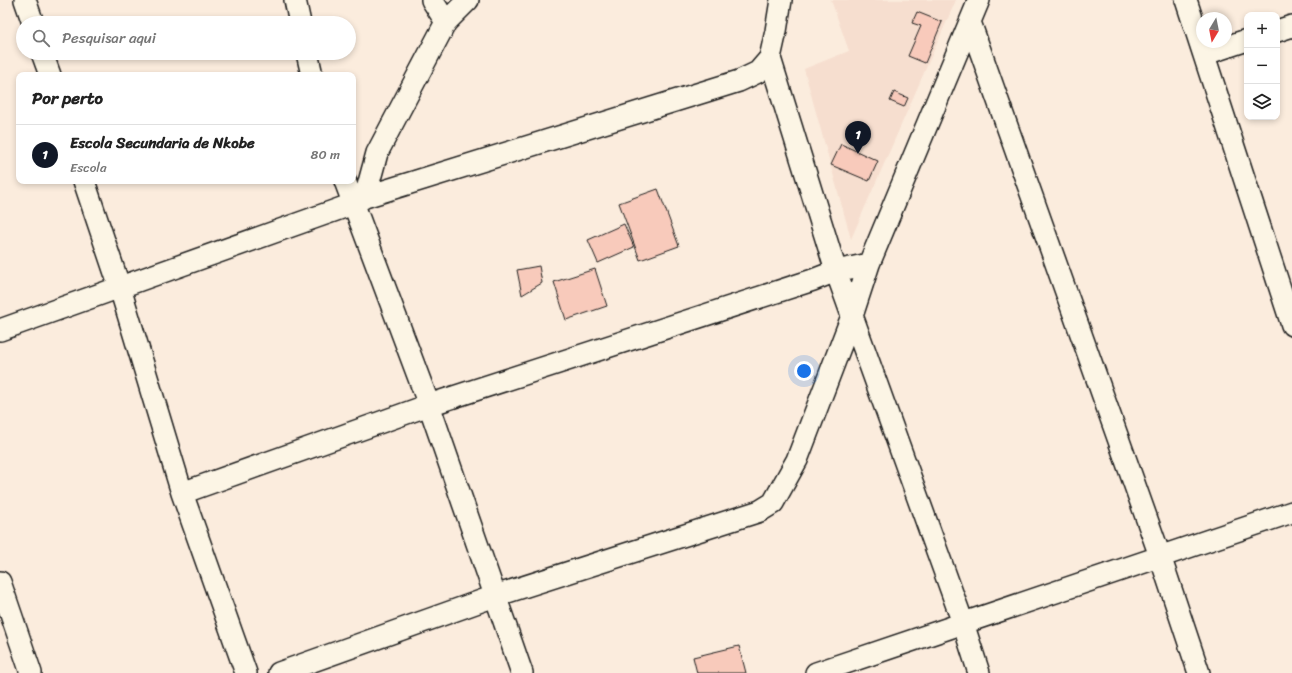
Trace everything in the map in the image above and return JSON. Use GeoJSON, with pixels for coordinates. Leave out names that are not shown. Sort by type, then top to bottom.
{"type":"FeatureCollection","features":[{"type":"Feature","properties":{"kind":"street"},"geometry":{"type":"LineString","coordinates":[[25,0],[31,16]]}},
{"type":"Feature","properties":{"kind":"street"},"geometry":{"type":"LineString","coordinates":[[295,0],[298,16]]}},
{"type":"Feature","properties":{"kind":"street"},"geometry":{"type":"LineString","coordinates":[[432,0],[446,22]]}},
{"type":"Feature","properties":{"kind":"street"},"geometry":{"type":"LineString","coordinates":[[359,201],[377,153],[446,22],[468,0]]}},
{"type":"Feature","properties":{"kind":"street"},"geometry":{"type":"LineString","coordinates":[[0,330],[359,201],[739,81],[758,72],[770,58],[781,0]]}},
{"type":"Feature","properties":{"kind":"street"},"geometry":{"type":"LineString","coordinates":[[279,673],[495,596],[760,511],[773,503],[797,460],[852,316],[869,264],[979,0]]}},
{"type":"Feature","properties":{"kind":"street"},"geometry":{"type":"LineString","coordinates":[[1186,0],[1292,325]]}},
{"type":"Feature","properties":{"kind":"street"},"geometry":{"type":"LineString","coordinates":[[970,22],[1160,556],[1199,673]]}},
{"type":"Feature","properties":{"kind":"street"},"geometry":{"type":"LineString","coordinates":[[1280,29],[1292,26]]}},
{"type":"Feature","properties":{"kind":"street"},"geometry":{"type":"LineString","coordinates":[[1204,54],[1244,41]]}},
{"type":"Feature","properties":{"kind":"street"},"geometry":{"type":"LineString","coordinates":[[770,58],[836,271],[963,623],[979,673]]}},
{"type":"Feature","properties":{"kind":"street"},"geometry":{"type":"LineString","coordinates":[[45,60],[49,72]]}},
{"type":"Feature","properties":{"kind":"street"},"geometry":{"type":"LineString","coordinates":[[309,60],[311,72]]}},
{"type":"Feature","properties":{"kind":"street"},"geometry":{"type":"LineString","coordinates":[[85,184],[120,288],[182,493],[246,673]]}},
{"type":"Feature","properties":{"kind":"street"},"geometry":{"type":"LineString","coordinates":[[347,184],[359,201],[522,673]]}},
{"type":"Feature","properties":{"kind":"street"},"geometry":{"type":"LineString","coordinates":[[182,493],[429,405],[813,280],[836,271],[869,264]]}},
{"type":"Feature","properties":{"kind":"street"},"geometry":{"type":"LineString","coordinates":[[816,673],[1292,512]]}},
{"type":"Feature","properties":{"kind":"street"},"geometry":{"type":"LineString","coordinates":[[0,582],[31,673]]}},
{"type":"Feature","properties":{"kind":"shaded area"},"geometry":{"type":"Polygon","coordinates":[[[831,0],[956,0],[851,239],[804,69],[849,51],[831,0]]]}},
{"type":"Feature","properties":{"kind":"building"},"geometry":{"type":"Polygon","coordinates":[[[917,12],[942,22],[925,63],[908,56],[921,26],[912,23],[917,12]]]}},
{"type":"Feature","properties":{"kind":"building"},"geometry":{"type":"Polygon","coordinates":[[[894,92],[908,98],[904,107],[890,101],[894,92]]]}},
{"type":"Feature","properties":{"kind":"building"},"geometry":{"type":"Polygon","coordinates":[[[841,144],[878,161],[869,181],[831,165],[841,144]]]}},
{"type":"Feature","properties":{"kind":"building"},"geometry":{"type":"Polygon","coordinates":[[[658,189],[679,246],[640,260],[619,203],[658,189]]]}},
{"type":"Feature","properties":{"kind":"building"},"geometry":{"type":"Polygon","coordinates":[[[624,224],[634,247],[598,263],[588,240],[624,224]]]}},
{"type":"Feature","properties":{"kind":"building"},"geometry":{"type":"Polygon","coordinates":[[[539,266],[542,283],[522,295],[517,270],[539,266]]]}},
{"type":"Feature","properties":{"kind":"building"},"geometry":{"type":"Polygon","coordinates":[[[595,269],[607,306],[566,320],[554,282],[595,269]]]}},
{"type":"Feature","properties":{"kind":"building"},"geometry":{"type":"Polygon","coordinates":[[[739,646],[746,673],[697,673],[693,657],[739,646]]]}},
{"type":"Feature","properties":{"kind":"place","name":"Escola Secundaria de Nkobe"},"geometry":{"type":"Point","coordinates":[858,154]}}]}
